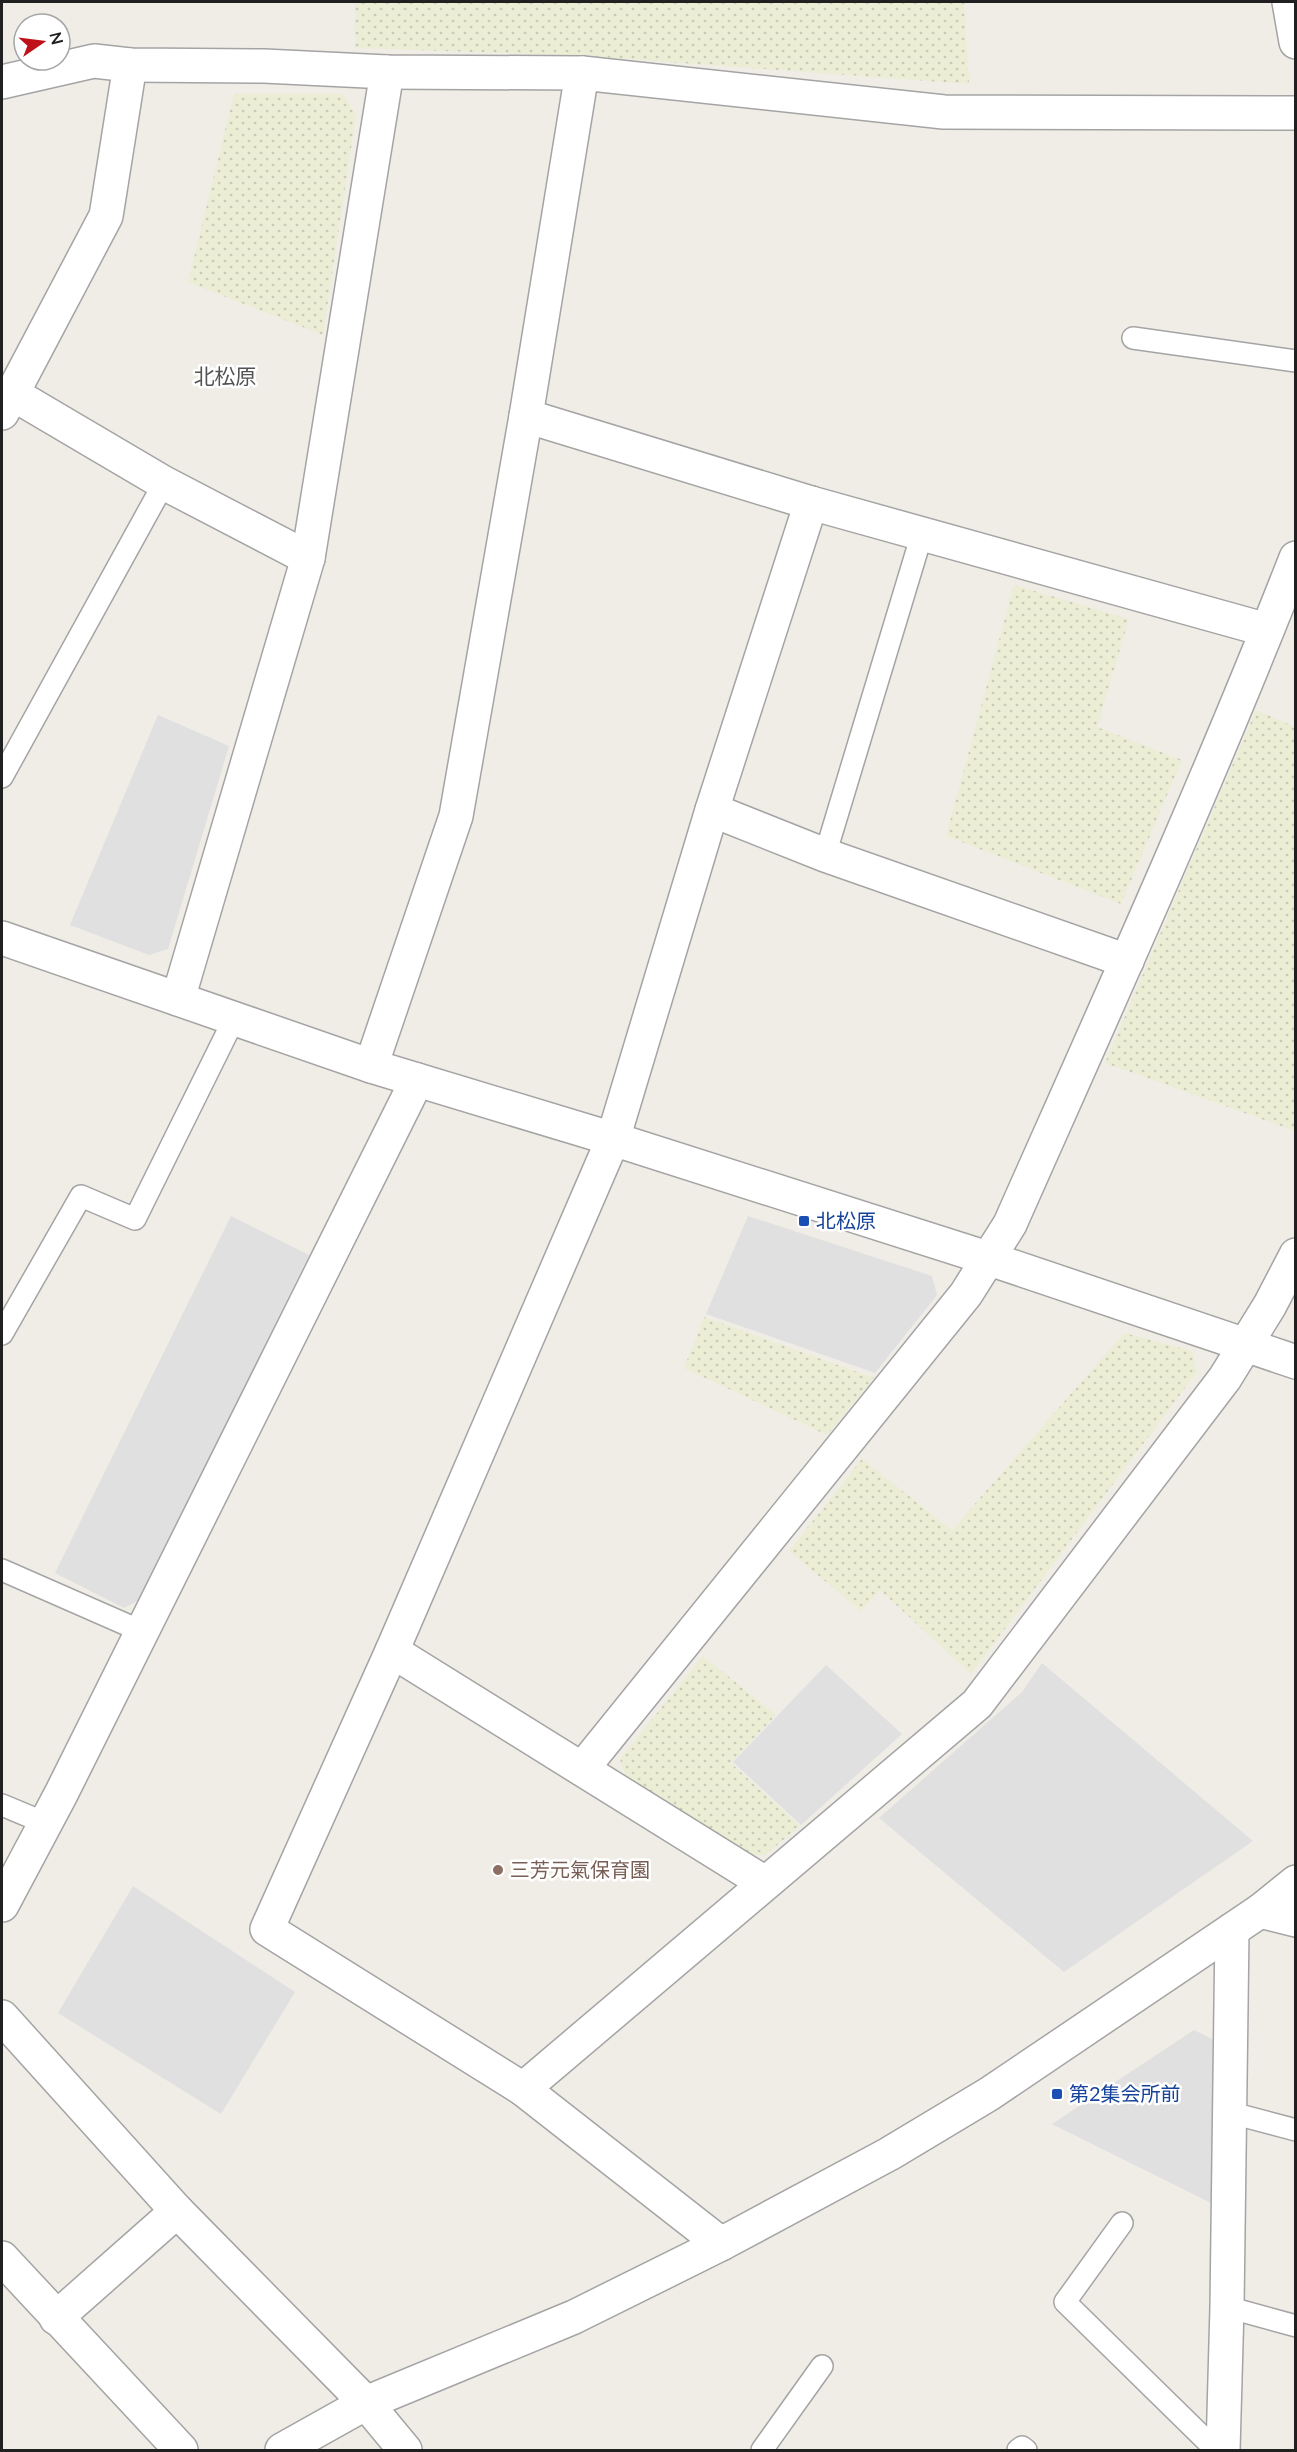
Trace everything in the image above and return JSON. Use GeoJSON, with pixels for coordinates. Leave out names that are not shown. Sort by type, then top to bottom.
{"type":"FeatureCollection","features":[{"type":"Feature","properties":{"kind":"street"},"geometry":{"type":"LineString","coordinates":[[1289,2],[1296,42]]}},
{"type":"Feature","properties":{"kind":"street"},"geometry":{"type":"LineString","coordinates":[[2,82],[94,61],[130,65],[264,66],[387,72],[582,73],[944,112],[1296,113]]}},
{"type":"Feature","properties":{"kind":"street"},"geometry":{"type":"LineString","coordinates":[[130,65],[106,216],[7,404],[308,558]]}},
{"type":"Feature","properties":{"kind":"street"},"geometry":{"type":"LineString","coordinates":[[178,999],[308,558],[387,72]]}},
{"type":"Feature","properties":{"kind":"street"},"geometry":{"type":"LineString","coordinates":[[371,1066],[456,816],[526,416],[582,73]]}},
{"type":"Feature","properties":{"kind":"street"},"geometry":{"type":"LineString","coordinates":[[526,416],[811,503],[1267,630]]}},
{"type":"Feature","properties":{"kind":"street"},"geometry":{"type":"LineString","coordinates":[[721,2244],[523,2089],[267,1929],[392,1651],[613,1139],[712,810],[811,503]]}},
{"type":"Feature","properties":{"kind":"street"},"geometry":{"type":"LineString","coordinates":[[582,1769],[966,1294],[990,1259],[1010,1224],[1127,961],[1296,558]]}},
{"type":"Feature","properties":{"kind":"street"},"geometry":{"type":"LineString","coordinates":[[712,810],[825,855],[1127,961]]}},
{"type":"Feature","properties":{"kind":"street"},"geometry":{"type":"LineString","coordinates":[[2,938],[371,1066],[613,1139],[990,1259],[1296,1362]]}},
{"type":"Feature","properties":{"kind":"street"},"geometry":{"type":"LineString","coordinates":[[2,1905],[417,1080]]}},
{"type":"Feature","properties":{"kind":"street"},"geometry":{"type":"LineString","coordinates":[[523,2089],[977,1704],[1225,1378],[1247,1344],[1296,1255]]}},
{"type":"Feature","properties":{"kind":"street"},"geometry":{"type":"LineString","coordinates":[[392,1651],[765,1883]]}},
{"type":"Feature","properties":{"kind":"street"},"geometry":{"type":"LineString","coordinates":[[282,2451],[366,2403],[574,2317],[721,2244],[889,2154],[989,2094],[1260,1911],[1296,1882]]}},
{"type":"Feature","properties":{"kind":"street"},"geometry":{"type":"LineString","coordinates":[[1260,1911],[1296,1920]]}},
{"type":"Feature","properties":{"kind":"street"},"geometry":{"type":"LineString","coordinates":[[1223,2451],[1232,1930]]}},
{"type":"Feature","properties":{"kind":"street"},"geometry":{"type":"LineString","coordinates":[[2,2017],[177,2211],[366,2403],[405,2451]]}},
{"type":"Feature","properties":{"kind":"street"},"geometry":{"type":"LineString","coordinates":[[56,2318],[177,2211]]}},
{"type":"Feature","properties":{"kind":"street"},"geometry":{"type":"LineString","coordinates":[[2,2258],[181,2451]]}},
{"type":"Feature","properties":{"kind":"lane"},"geometry":{"type":"LineString","coordinates":[[1133,338],[1296,361]]}},
{"type":"Feature","properties":{"kind":"lane"},"geometry":{"type":"LineString","coordinates":[[2,777],[164,483]]}},
{"type":"Feature","properties":{"kind":"lane"},"geometry":{"type":"LineString","coordinates":[[825,855],[922,534]]}},
{"type":"Feature","properties":{"kind":"lane"},"geometry":{"type":"LineString","coordinates":[[2,1334],[81,1196],[135,1219],[234,1019]]}},
{"type":"Feature","properties":{"kind":"lane"},"geometry":{"type":"LineString","coordinates":[[2,1570],[141,1630]]}},
{"type":"Feature","properties":{"kind":"lane"},"geometry":{"type":"LineString","coordinates":[[2,1805],[45,1823]]}},
{"type":"Feature","properties":{"kind":"lane"},"geometry":{"type":"LineString","coordinates":[[1228,2112],[1296,2130]]}},
{"type":"Feature","properties":{"kind":"lane"},"geometry":{"type":"LineString","coordinates":[[1122,2223],[1065,2302],[1216,2451]]}},
{"type":"Feature","properties":{"kind":"lane"},"geometry":{"type":"LineString","coordinates":[[1227,2307],[1296,2326]]}},
{"type":"Feature","properties":{"kind":"lane"},"geometry":{"type":"LineString","coordinates":[[762,2451],[822,2366]]}},
{"type":"Feature","properties":{"kind":"lane"},"geometry":{"type":"LineString","coordinates":[[1018,2451],[1022,2447],[1026,2451]]}},
{"type":"Feature","properties":{"kind":"green space"},"geometry":{"type":"Polygon","coordinates":[[[355,2],[964,2],[969,84],[587,56],[355,48],[355,2]]]}},
{"type":"Feature","properties":{"kind":"green space"},"geometry":{"type":"Polygon","coordinates":[[[234,94],[343,94],[356,115],[323,335],[188,282],[234,94]]]}},
{"type":"Feature","properties":{"kind":"green space"},"geometry":{"type":"Polygon","coordinates":[[[1014,585],[1129,619],[1097,727],[1182,760],[1121,904],[946,836],[1014,585]]]}},
{"type":"Feature","properties":{"kind":"green space"},"geometry":{"type":"Polygon","coordinates":[[[1256,710],[1295,727],[1295,1131],[1105,1063],[1256,710]]]}},
{"type":"Feature","properties":{"kind":"green space"},"geometry":{"type":"Polygon","coordinates":[[[704,1317],[874,1378],[827,1435],[684,1368],[704,1317]]]}},
{"type":"Feature","properties":{"kind":"green space"},"geometry":{"type":"Polygon","coordinates":[[[1124,1333],[1192,1351],[1197,1372],[971,1674],[880,1590],[861,1611],[789,1551],[862,1459],[952,1530],[1124,1333]]]}},
{"type":"Feature","properties":{"kind":"green space"},"geometry":{"type":"Polygon","coordinates":[[[703,1656],[776,1715],[731,1763],[800,1826],[765,1855],[744,1855],[626,1778],[620,1759],[703,1656]]]}},
{"type":"Feature","properties":{"kind":"shaded area"},"geometry":{"type":"Polygon","coordinates":[[[158,715],[229,746],[168,949],[149,955],[70,925],[158,715]]]}},
{"type":"Feature","properties":{"kind":"shaded area"},"geometry":{"type":"Polygon","coordinates":[[[231,1216],[309,1255],[139,1600],[124,1608],[55,1573],[231,1216]]]}},
{"type":"Feature","properties":{"kind":"shaded area"},"geometry":{"type":"Polygon","coordinates":[[[748,1216],[932,1276],[937,1295],[875,1373],[706,1314],[748,1216]]]}},
{"type":"Feature","properties":{"kind":"shaded area"},"geometry":{"type":"Polygon","coordinates":[[[1042,1663],[1253,1841],[1064,1972],[879,1818],[1022,1692],[1042,1663]]]}},
{"type":"Feature","properties":{"kind":"shaded area"},"geometry":{"type":"Polygon","coordinates":[[[826,1665],[902,1734],[801,1825],[733,1762],[826,1665]]]}},
{"type":"Feature","properties":{"kind":"shaded area"},"geometry":{"type":"Polygon","coordinates":[[[133,1886],[295,1992],[221,2114],[58,2013],[133,1886]]]}},
{"type":"Feature","properties":{"kind":"shaded area"},"geometry":{"type":"Polygon","coordinates":[[[1194,2030],[1216,2041],[1213,2204],[1052,2124],[1194,2030]]]}},
{"type":"Feature","properties":{"kind":"place","name":"北松原"},"geometry":{"type":"Point","coordinates":[804,1221]}},
{"type":"Feature","properties":{"kind":"place","name":"三芳元氣保育園"},"geometry":{"type":"Point","coordinates":[498,1870]}},
{"type":"Feature","properties":{"kind":"place","name":"第2集会所前"},"geometry":{"type":"Point","coordinates":[1057,2094]}},
{"type":"Feature","properties":{"kind":"district","name":"北松原"},"geometry":{"type":"Point","coordinates":[225,377]}}]}
